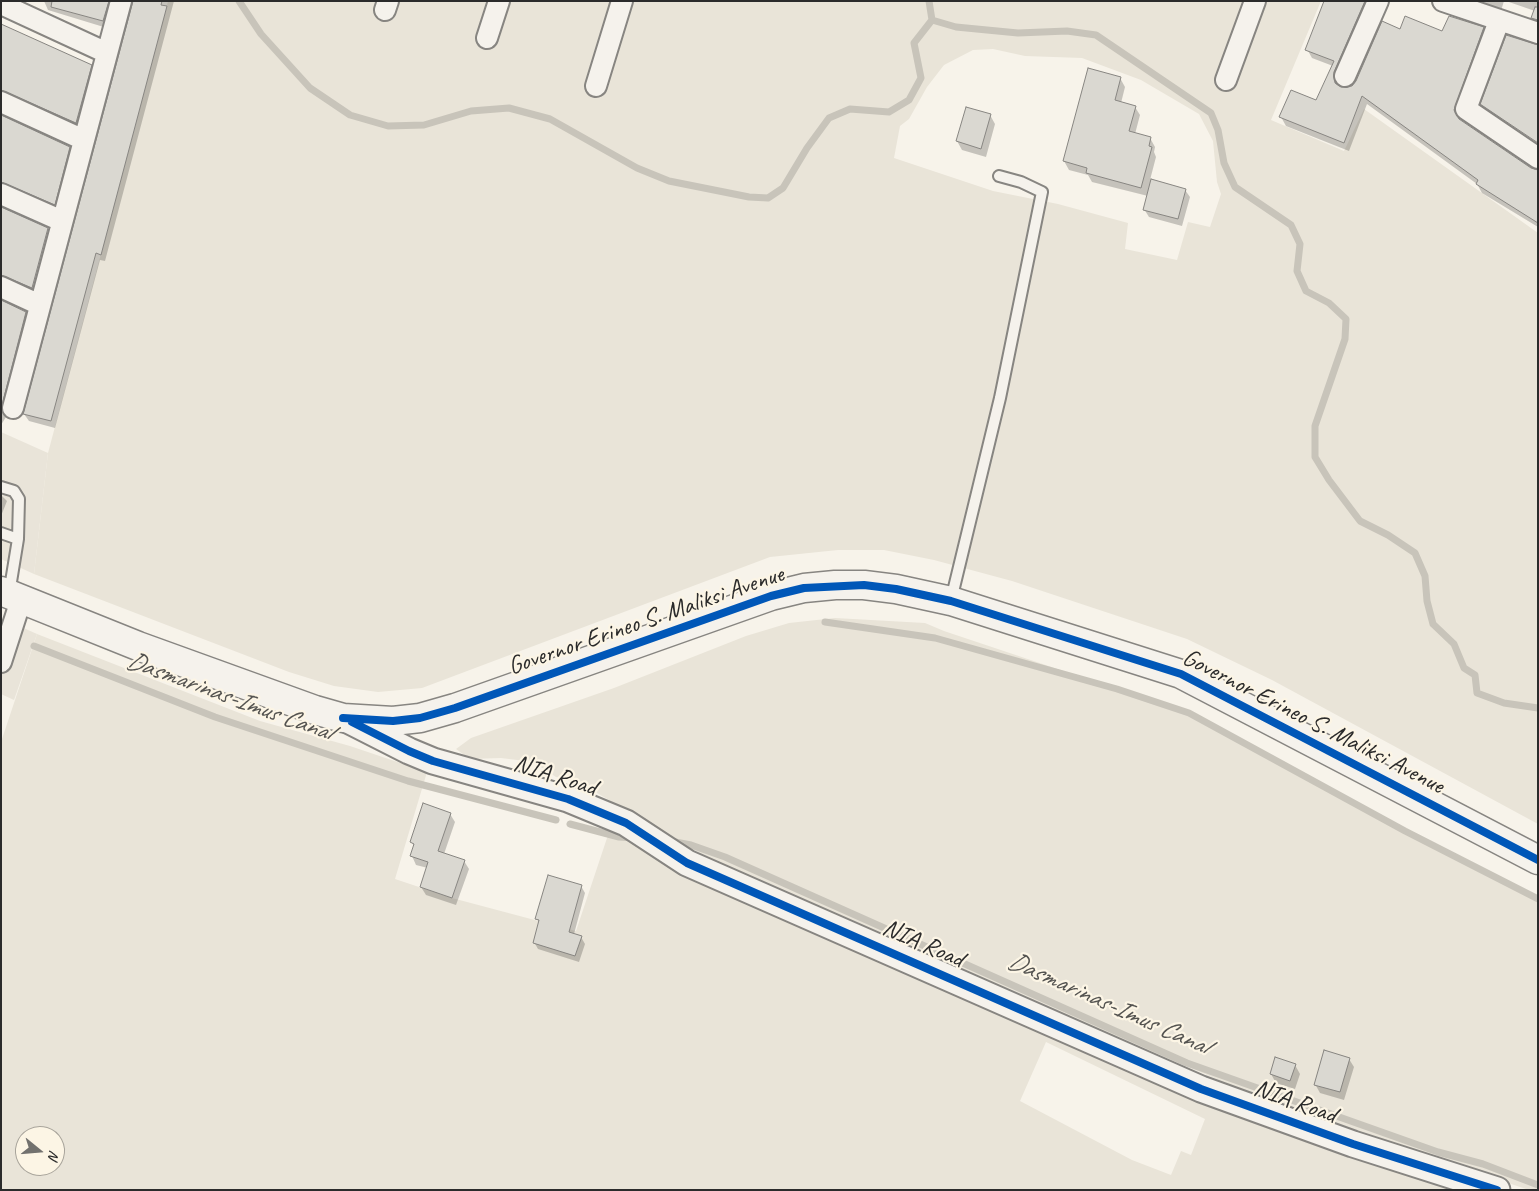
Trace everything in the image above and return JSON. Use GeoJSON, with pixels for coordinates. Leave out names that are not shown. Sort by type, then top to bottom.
{"type":"FeatureCollection","features":[{"type":"Feature","properties":{"kind":"main road","name":"Governor Erineo S. Maliksi Avenue"},"geometry":{"type":"LineString","coordinates":[[11,595],[240,684],[343,718],[393,721],[420,718],[446,711],[771,596],[804,588],[864,585],[896,589],[951,601],[1181,674],[1538,860]]}},
{"type":"Feature","properties":{"kind":"street"},"geometry":{"type":"LineString","coordinates":[[10,396],[40,305],[121,1]]}},
{"type":"Feature","properties":{"kind":"street"},"geometry":{"type":"LineString","coordinates":[[487,38],[499,1]]}},
{"type":"Feature","properties":{"kind":"street"},"geometry":{"type":"LineString","coordinates":[[596,86],[622,1]]}},
{"type":"Feature","properties":{"kind":"street"},"geometry":{"type":"LineString","coordinates":[[1226,80],[1255,1]]}},
{"type":"Feature","properties":{"kind":"street"},"geometry":{"type":"LineString","coordinates":[[1345,76],[1378,1]]}},
{"type":"Feature","properties":{"kind":"street"},"geometry":{"type":"LineString","coordinates":[[1443,1],[1538,33]]}},
{"type":"Feature","properties":{"kind":"street"},"geometry":{"type":"LineString","coordinates":[[1,4],[28,8],[107,53]]}},
{"type":"Feature","properties":{"kind":"street"},"geometry":{"type":"LineString","coordinates":[[1500,21],[1466,109],[1534,154]]}},
{"type":"Feature","properties":{"kind":"street"},"geometry":{"type":"LineString","coordinates":[[1,102],[84,140]]}},
{"type":"Feature","properties":{"kind":"street"},"geometry":{"type":"LineString","coordinates":[[1,194],[62,221]]}},
{"type":"Feature","properties":{"kind":"street"},"geometry":{"type":"LineString","coordinates":[[1,287],[40,305]]}},
{"type":"Feature","properties":{"kind":"street"},"geometry":{"type":"LineString","coordinates":[[1,662],[11,595]]}},
{"type":"Feature","properties":{"kind":"street","name":"NIA Road"},"geometry":{"type":"LineString","coordinates":[[343,718],[408,752],[433,761],[568,799],[626,823],[686,863],[1201,1089],[1353,1144],[1498,1190]]}},
{"type":"Feature","properties":{"kind":"lane"},"geometry":{"type":"LineString","coordinates":[[951,601],[1000,398],[1042,192],[1021,182],[999,176]]}},
{"type":"Feature","properties":{"kind":"lane"},"geometry":{"type":"LineString","coordinates":[[1,487],[14,491],[19,499],[18,540],[11,595]]}},
{"type":"Feature","properties":{"kind":"lane"},"geometry":{"type":"LineString","coordinates":[[1,533],[18,540]]}},
{"type":"Feature","properties":{"kind":"shaded area"},"geometry":{"type":"Polygon","coordinates":[[[168,1],[1321,1],[1271,120],[1344,151],[1364,109],[1538,233],[1538,824],[1272,680],[1187,639],[1012,581],[934,560],[884,550],[838,550],[770,557],[422,688],[378,692],[334,686],[289,672],[34,574],[48,453],[168,1]],[[993,49],[973,50],[944,65],[927,87],[909,119],[900,126],[894,158],[993,191],[1058,204],[1128,223],[1125,249],[1177,260],[1188,222],[1210,227],[1221,194],[1217,182],[1213,141],[1199,114],[1141,80],[1082,58],[1025,56],[993,49]]]}},
{"type":"Feature","properties":{"kind":"shaded area"},"geometry":{"type":"Polygon","coordinates":[[[1,432],[48,453],[34,574],[1,559],[1,432]]]}},
{"type":"Feature","properties":{"kind":"shaded area"},"geometry":{"type":"Polygon","coordinates":[[[1,618],[37,634],[14,700],[1,694],[1,618]]]}},
{"type":"Feature","properties":{"kind":"shaded area"},"geometry":{"type":"Polygon","coordinates":[[[835,618],[925,623],[1189,713],[1405,831],[1538,899],[1538,1190],[1529,1190],[1359,1133],[1233,1086],[1023,997],[708,858],[585,786],[556,777],[533,762],[501,758],[470,759],[456,749],[471,738],[614,688],[746,636],[789,623],[835,618]]]}},
{"type":"Feature","properties":{"kind":"shaded area"},"geometry":{"type":"Polygon","coordinates":[[[37,634],[260,721],[350,746],[427,772],[395,879],[452,898],[576,931],[611,826],[1460,1190],[1,1190],[1,742],[37,634]],[[1046,1042],[1020,1101],[1132,1160],[1171,1175],[1181,1151],[1191,1155],[1205,1119],[1046,1042]]]}},
{"type":"Feature","properties":{"kind":"building"},"geometry":{"type":"Polygon","coordinates":[[[52,1],[109,1],[103,21],[51,7],[52,1]]]}},
{"type":"Feature","properties":{"kind":"building"},"geometry":{"type":"Polygon","coordinates":[[[133,1],[162,1],[161,5],[167,6],[101,255],[96,253],[51,421],[23,414],[133,1]]]}},
{"type":"Feature","properties":{"kind":"building"},"geometry":{"type":"Polygon","coordinates":[[[1324,1],[1365,1],[1334,72],[1335,83],[1341,87],[1352,86],[1356,81],[1382,21],[1400,29],[1405,16],[1442,31],[1449,16],[1484,27],[1454,110],[1459,119],[1531,168],[1538,170],[1538,223],[1476,184],[1478,180],[1362,96],[1344,143],[1279,117],[1291,90],[1316,100],[1334,61],[1305,50],[1324,1]]]}},
{"type":"Feature","properties":{"kind":"building"},"geometry":{"type":"Polygon","coordinates":[[[1535,7],[1538,7],[1538,20],[1531,18],[1535,7]]]}},
{"type":"Feature","properties":{"kind":"building"},"geometry":{"type":"Polygon","coordinates":[[[1,24],[92,65],[76,123],[1,90],[1,24]]]}},
{"type":"Feature","properties":{"kind":"building"},"geometry":{"type":"Polygon","coordinates":[[[1506,35],[1538,45],[1538,143],[1480,104],[1506,35]]]}},
{"type":"Feature","properties":{"kind":"building"},"geometry":{"type":"Polygon","coordinates":[[[1088,68],[1121,77],[1115,100],[1136,106],[1129,131],[1151,137],[1149,146],[1152,147],[1141,188],[1086,173],[1087,168],[1063,161],[1088,68]]]}},
{"type":"Feature","properties":{"kind":"building"},"geometry":{"type":"Polygon","coordinates":[[[966,107],[991,114],[981,149],[956,141],[966,107]]]}},
{"type":"Feature","properties":{"kind":"building"},"geometry":{"type":"Polygon","coordinates":[[[1,115],[70,147],[55,205],[1,182],[1,115]]]}},
{"type":"Feature","properties":{"kind":"building"},"geometry":{"type":"Polygon","coordinates":[[[1151,179],[1186,189],[1178,219],[1143,210],[1151,179]]]}},
{"type":"Feature","properties":{"kind":"building"},"geometry":{"type":"Polygon","coordinates":[[[1,207],[48,228],[32,288],[1,275],[1,207]]]}},
{"type":"Feature","properties":{"kind":"building"},"geometry":{"type":"Polygon","coordinates":[[[1,300],[26,312],[1,409],[1,300]]]}},
{"type":"Feature","properties":{"kind":"building"},"geometry":{"type":"Polygon","coordinates":[[[423,803],[451,813],[438,851],[465,860],[452,898],[420,887],[428,862],[410,856],[414,844],[410,842],[423,803]]]}},
{"type":"Feature","properties":{"kind":"building"},"geometry":{"type":"Polygon","coordinates":[[[548,875],[582,885],[569,932],[582,936],[575,956],[533,943],[539,920],[535,919],[548,875]]]}},
{"type":"Feature","properties":{"kind":"building"},"geometry":{"type":"Polygon","coordinates":[[[1324,1050],[1350,1058],[1340,1092],[1314,1085],[1324,1050]]]}},
{"type":"Feature","properties":{"kind":"building"},"geometry":{"type":"Polygon","coordinates":[[[1275,1057],[1296,1064],[1290,1081],[1270,1074],[1275,1057]]]}},
{"type":"Feature","properties":{"kind":"waterway"},"geometry":{"type":"LineString","coordinates":[[239,1],[261,34],[310,88],[350,115],[388,126],[424,125],[471,111],[509,108],[550,119],[637,168],[669,181],[749,197],[768,198],[783,188],[807,148],[829,118],[850,109],[889,112],[909,100],[921,78],[914,43],[932,20],[956,27],[1018,33],[1067,31],[1096,35],[1211,113],[1218,130],[1224,163],[1235,187],[1291,225],[1300,244],[1297,271],[1306,291],[1329,303],[1346,319],[1345,339],[1315,426],[1315,457],[1329,480],[1360,521],[1388,535],[1415,553],[1425,576],[1427,601],[1433,624],[1454,644],[1464,668],[1475,675],[1477,693],[1504,703],[1538,708]]}},
{"type":"Feature","properties":{"kind":"waterway"},"geometry":{"type":"LineString","coordinates":[[929,1],[932,20]]}},
{"type":"Feature","properties":{"kind":"waterway"},"geometry":{"type":"LineString","coordinates":[[825,622],[935,638],[1117,689],[1189,713],[1405,831],[1538,899]]}},
{"type":"Feature","properties":{"kind":"waterway","name":"Dasmarinas-Imus Canal"},"geometry":{"type":"LineString","coordinates":[[34,646],[215,717],[408,781],[556,820]]}},
{"type":"Feature","properties":{"kind":"waterway","name":"Dasmarinas-Imus Canal"},"geometry":{"type":"LineString","coordinates":[[570,824],[619,837],[634,838]]}},
{"type":"Feature","properties":{"kind":"waterway","name":"Dasmarinas-Imus Canal"},"geometry":{"type":"LineString","coordinates":[[670,841],[691,845],[725,857],[1187,1063],[1438,1152],[1483,1164],[1538,1185]]}},
{"type":"Feature","properties":{"kind":"cycle path"},"geometry":{"type":"LineString","coordinates":[[343,718],[393,721],[420,718],[455,708],[771,596],[804,588],[864,585],[896,589],[951,601],[1181,674],[1538,860]]}},
{"type":"Feature","properties":{"kind":"cycle path"},"geometry":{"type":"LineString","coordinates":[[352,722],[433,761],[568,799],[626,823],[687,863],[1201,1089],[1353,1144],[1497,1190]]}}]}
